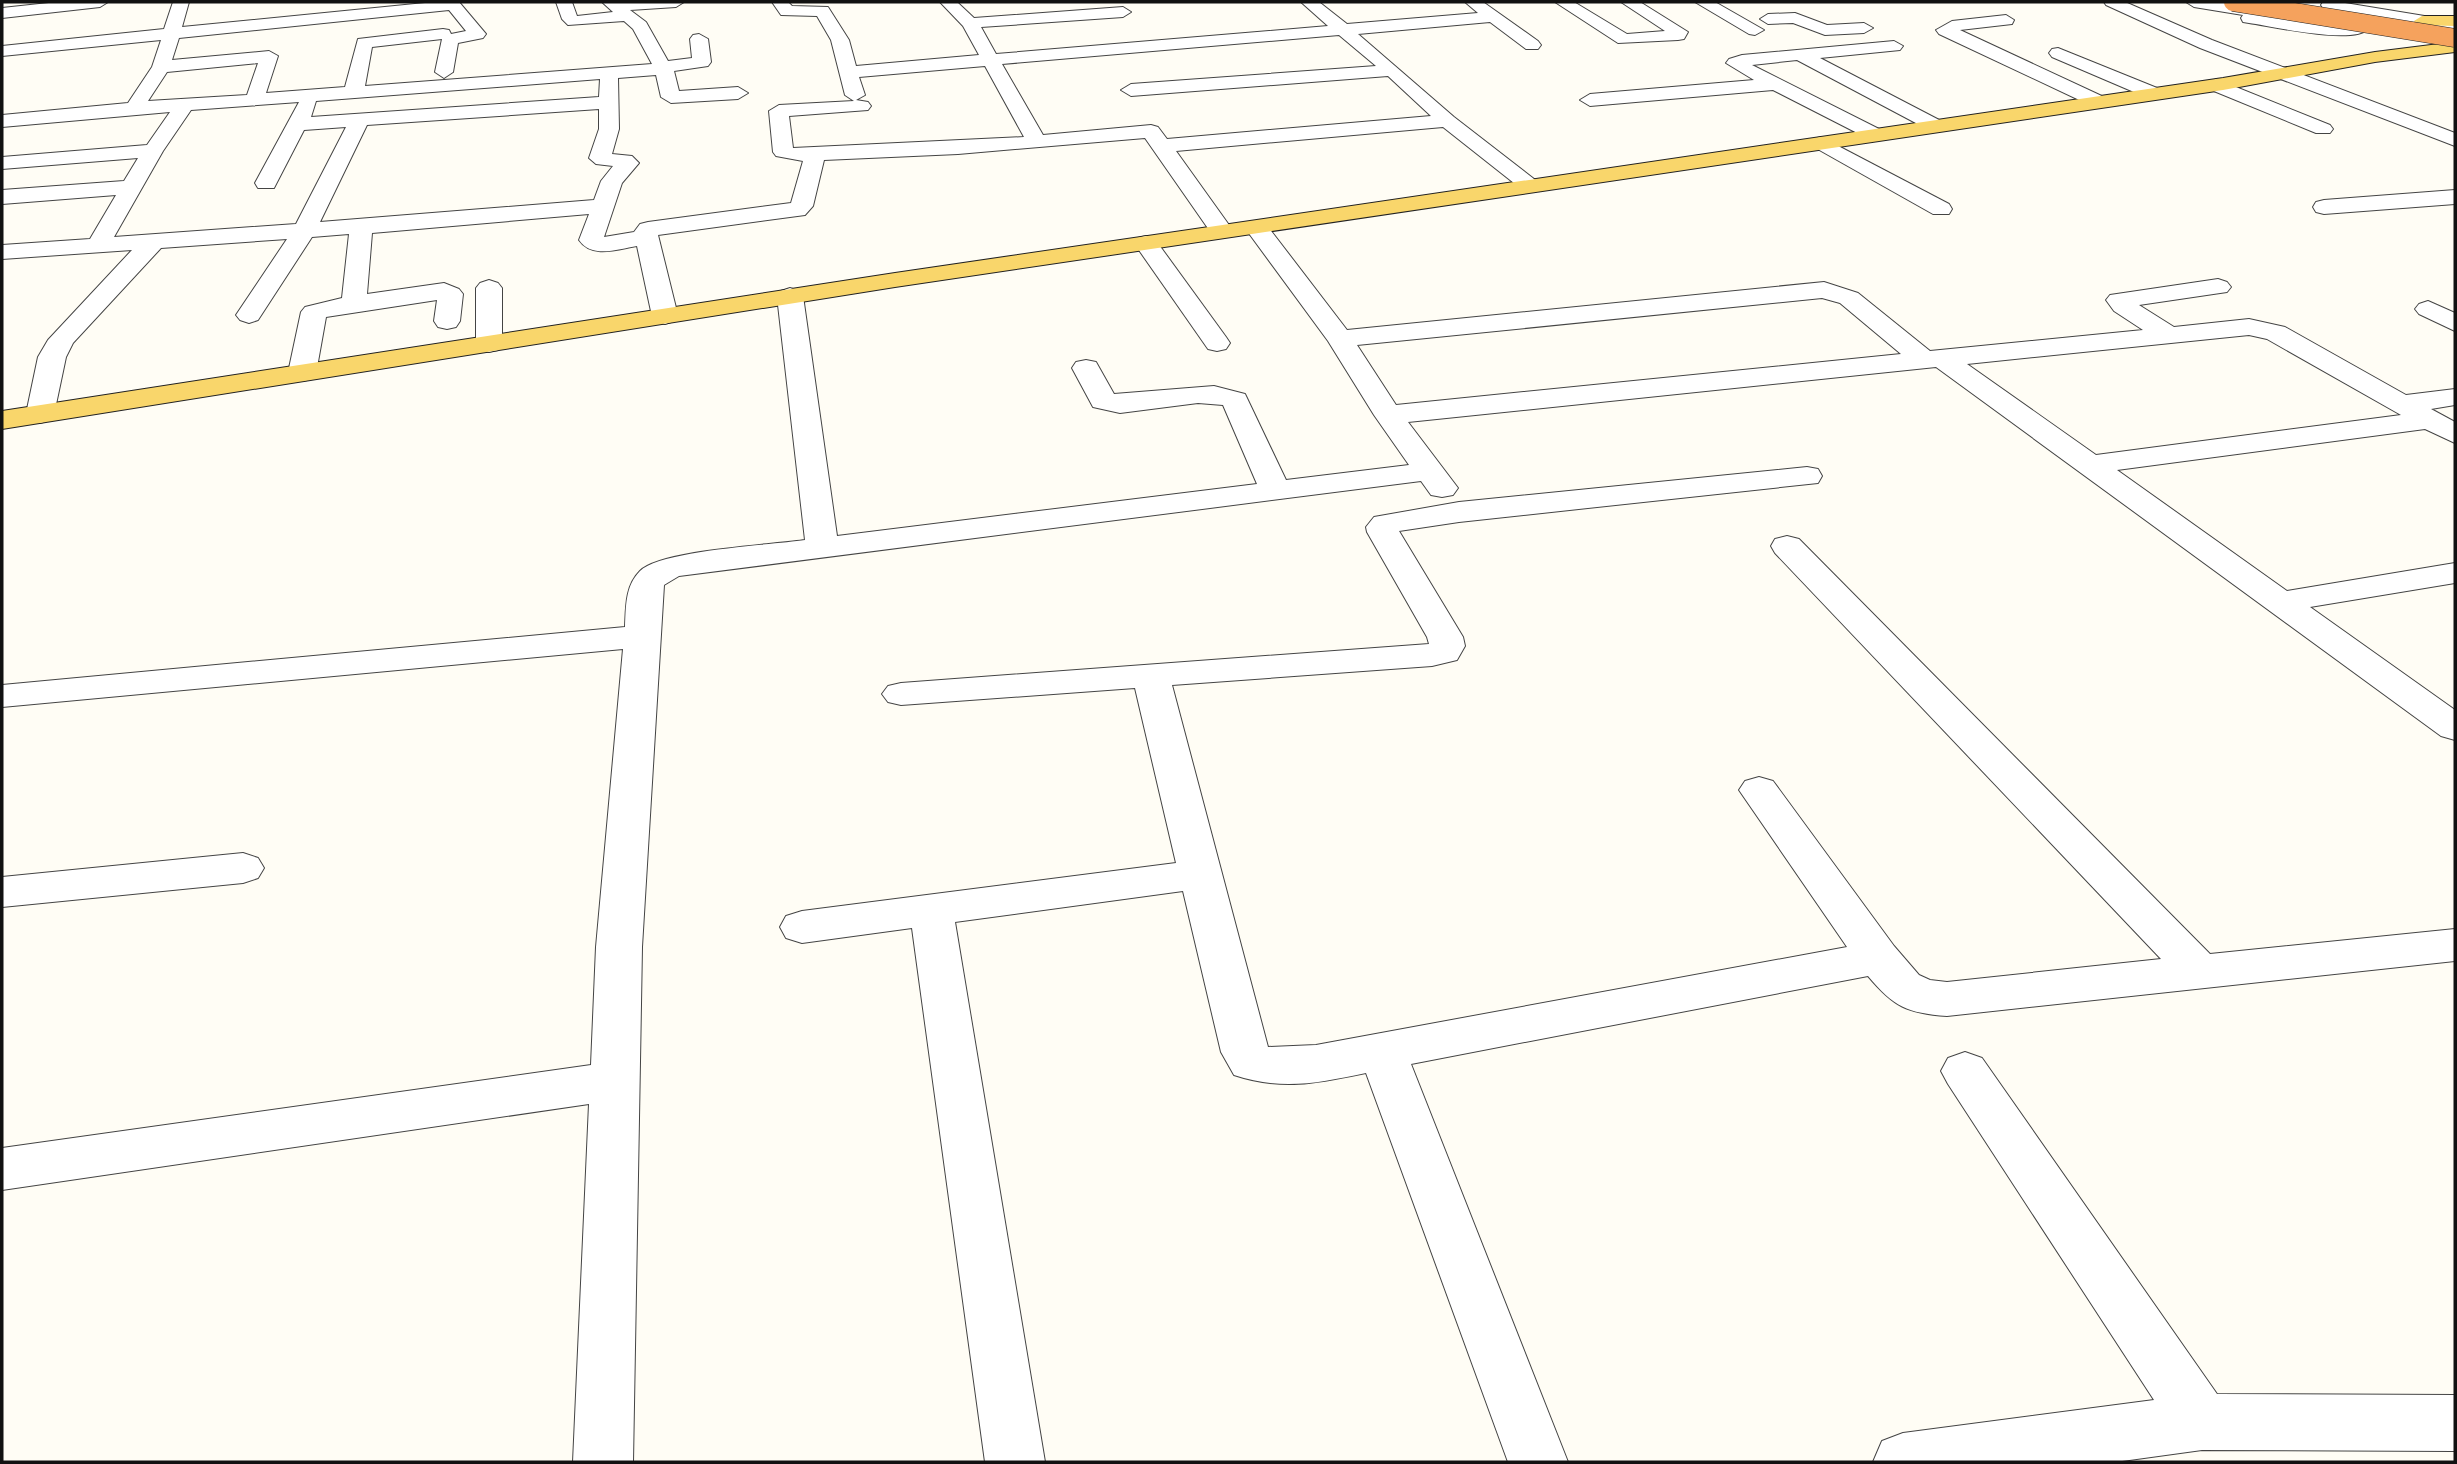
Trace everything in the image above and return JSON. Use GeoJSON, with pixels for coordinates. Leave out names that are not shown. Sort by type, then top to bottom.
{"type":"FeatureCollection","features":[{"type":"Feature","properties":{"kind":"highway"},"geometry":{"type":"LineString","coordinates":[[2233,2],[2455,37]]}},
{"type":"Feature","properties":{"kind":"main road"},"geometry":{"type":"LineString","coordinates":[[2414,19],[2455,24]]}},
{"type":"Feature","properties":{"kind":"main road"},"geometry":{"type":"LineString","coordinates":[[2375,57],[2389,48],[2455,37]]}},
{"type":"Feature","properties":{"kind":"main road"},"geometry":{"type":"LineString","coordinates":[[3,421],[790,296],[2216,85],[2455,46]]}},
{"type":"Feature","properties":{"kind":"street"},"geometry":{"type":"LineString","coordinates":[[2,13],[100,2]]}},
{"type":"Feature","properties":{"kind":"street"},"geometry":{"type":"LineString","coordinates":[[567,2],[570,19],[574,21],[617,8],[676,2]]}},
{"type":"Feature","properties":{"kind":"street"},"geometry":{"type":"LineString","coordinates":[[780,2],[788,11],[822,11],[840,40],[873,153]]}},
{"type":"Feature","properties":{"kind":"street"},"geometry":{"type":"LineString","coordinates":[[948,2],[970,23],[1037,142]]}},
{"type":"Feature","properties":{"kind":"street"},"geometry":{"type":"LineString","coordinates":[[970,23],[1123,12],[1112,2]]}},
{"type":"Feature","properties":{"kind":"street"},"geometry":{"type":"LineString","coordinates":[[1473,2],[1532,45]]}},
{"type":"Feature","properties":{"kind":"street"},"geometry":{"type":"LineString","coordinates":[[1563,2],[1624,39],[1680,34],[1629,2]]}},
{"type":"Feature","properties":{"kind":"street"},"geometry":{"type":"LineString","coordinates":[[1703,2],[1762,25],[1795,18],[1825,30],[1864,28]]}},
{"type":"Feature","properties":{"kind":"street"},"geometry":{"type":"LineString","coordinates":[[2112,2],[2194,39],[2455,140]]}},
{"type":"Feature","properties":{"kind":"street"},"geometry":{"type":"LineString","coordinates":[[2194,2],[2455,46]]}},
{"type":"Feature","properties":{"kind":"street"},"geometry":{"type":"LineString","coordinates":[[2306,2],[2414,19]]}},
{"type":"Feature","properties":{"kind":"street"},"geometry":{"type":"LineString","coordinates":[[2360,2],[2401,11],[2414,19]]}},
{"type":"Feature","properties":{"kind":"street"},"geometry":{"type":"LineString","coordinates":[[2,51],[452,3],[477,34],[450,40],[442,84]]}},
{"type":"Feature","properties":{"kind":"street"},"geometry":{"type":"LineString","coordinates":[[134,108],[161,68],[171,34],[185,5]]}},
{"type":"Feature","properties":{"kind":"street"},"geometry":{"type":"LineString","coordinates":[[1314,5],[1392,70],[1447,121],[1532,186]]}},
{"type":"Feature","properties":{"kind":"street"},"geometry":{"type":"LineString","coordinates":[[36,35],[57,6]]}},
{"type":"Feature","properties":{"kind":"street"},"geometry":{"type":"LineString","coordinates":[[1288,7],[1343,6]]}},
{"type":"Feature","properties":{"kind":"street"},"geometry":{"type":"LineString","coordinates":[[2176,6],[2300,27],[2359,29]]}},
{"type":"Feature","properties":{"kind":"street"},"geometry":{"type":"LineString","coordinates":[[617,8],[639,26],[663,68],[671,97],[738,93]]}},
{"type":"Feature","properties":{"kind":"street"},"geometry":{"type":"LineString","coordinates":[[1832,12],[1895,46],[1736,62],[1877,135]]}},
{"type":"Feature","properties":{"kind":"street"},"geometry":{"type":"LineString","coordinates":[[1076,16],[1107,50],[1142,109],[1156,139],[1222,232]]}},
{"type":"Feature","properties":{"kind":"street"},"geometry":{"type":"LineString","coordinates":[[849,72],[1494,17]]}},
{"type":"Feature","properties":{"kind":"street"},"geometry":{"type":"LineString","coordinates":[[2006,20],[1944,28],[1949,33],[2109,100]]}},
{"type":"Feature","properties":{"kind":"street"},"geometry":{"type":"LineString","coordinates":[[1238,24],[1253,37]]}},
{"type":"Feature","properties":{"kind":"street"},"geometry":{"type":"LineString","coordinates":[[354,91],[364,43],[443,34]]}},
{"type":"Feature","properties":{"kind":"street"},"geometry":{"type":"LineString","coordinates":[[2,121],[134,108],[663,68],[702,62],[699,39]]}},
{"type":"Feature","properties":{"kind":"street"},"geometry":{"type":"LineString","coordinates":[[2012,49],[2109,100]]}},
{"type":"Feature","properties":{"kind":"street"},"geometry":{"type":"LineString","coordinates":[[2058,53],[2155,94]]}},
{"type":"Feature","properties":{"kind":"street"},"geometry":{"type":"LineString","coordinates":[[1800,55],[1936,126]]}},
{"type":"Feature","properties":{"kind":"street"},"geometry":{"type":"LineString","coordinates":[[161,68],[269,56],[255,99]]}},
{"type":"Feature","properties":{"kind":"street"},"geometry":{"type":"LineString","coordinates":[[1131,90],[1392,70]]}},
{"type":"Feature","properties":{"kind":"street"},"geometry":{"type":"LineString","coordinates":[[609,72],[609,129],[600,160],[625,160],[628,163],[612,181],[592,242],[602,244],[647,237]]}},
{"type":"Feature","properties":{"kind":"street"},"geometry":{"type":"LineString","coordinates":[[2216,85],[2323,129]]}},
{"type":"Feature","properties":{"kind":"street"},"geometry":{"type":"LineString","coordinates":[[1590,100],[1782,87],[1825,89],[1913,130]]}},
{"type":"Feature","properties":{"kind":"street"},"geometry":{"type":"LineString","coordinates":[[266,183],[312,94]]}},
{"type":"Feature","properties":{"kind":"street"},"geometry":{"type":"LineString","coordinates":[[1142,109],[1230,101]]}},
{"type":"Feature","properties":{"kind":"street"},"geometry":{"type":"LineString","coordinates":[[297,124],[610,102]]}},
{"type":"Feature","properties":{"kind":"street"},"geometry":{"type":"LineString","coordinates":[[97,246],[153,151],[185,105]]}},
{"type":"Feature","properties":{"kind":"street"},"geometry":{"type":"LineString","coordinates":[[861,106],[781,110],[778,112],[785,154],[873,153],[1037,142],[1156,139],[1447,121]]}},
{"type":"Feature","properties":{"kind":"street"},"geometry":{"type":"LineString","coordinates":[[249,315],[304,231],[360,118]]}},
{"type":"Feature","properties":{"kind":"street"},"geometry":{"type":"LineString","coordinates":[[581,130],[609,129]]}},
{"type":"Feature","properties":{"kind":"street"},"geometry":{"type":"LineString","coordinates":[[780,132],[806,131]]}},
{"type":"Feature","properties":{"kind":"street"},"geometry":{"type":"LineString","coordinates":[[348,141],[375,140]]}},
{"type":"Feature","properties":{"kind":"street"},"geometry":{"type":"LineString","coordinates":[[1175,165],[1337,143]]}},
{"type":"Feature","properties":{"kind":"street"},"geometry":{"type":"LineString","coordinates":[[1821,143],[1941,209]]}},
{"type":"Feature","properties":{"kind":"street"},"geometry":{"type":"LineString","coordinates":[[2,163],[153,151]]}},
{"type":"Feature","properties":{"kind":"street"},"geometry":{"type":"LineString","coordinates":[[665,316],[646,230],[652,227],[797,210],[802,206],[815,154]]}},
{"type":"Feature","properties":{"kind":"street"},"geometry":{"type":"LineString","coordinates":[[2,197],[133,187]]}},
{"type":"Feature","properties":{"kind":"street"},"geometry":{"type":"LineString","coordinates":[[2323,207],[2455,197]]}},
{"type":"Feature","properties":{"kind":"street"},"geometry":{"type":"LineString","coordinates":[[2,252],[361,227],[602,206]]}},
{"type":"Feature","properties":{"kind":"street"},"geometry":{"type":"LineString","coordinates":[[354,303],[361,227]]}},
{"type":"Feature","properties":{"kind":"street"},"geometry":{"type":"LineString","coordinates":[[1257,228],[1340,339],[1388,415],[1459,512]]}},
{"type":"Feature","properties":{"kind":"street"},"geometry":{"type":"LineString","coordinates":[[40,414],[52,357],[61,340],[154,241]]}},
{"type":"Feature","properties":{"kind":"street"},"geometry":{"type":"LineString","coordinates":[[1146,243],[1217,343]]}},
{"type":"Feature","properties":{"kind":"street"},"geometry":{"type":"LineString","coordinates":[[2167,334],[2123,306],[2119,300],[2218,287]]}},
{"type":"Feature","properties":{"kind":"street"},"geometry":{"type":"LineString","coordinates":[[489,288],[489,344]]}},
{"type":"Feature","properties":{"kind":"street"},"geometry":{"type":"LineString","coordinates":[[1340,339],[1824,290],[1849,298],[2455,728]]}},
{"type":"Feature","properties":{"kind":"street"},"geometry":{"type":"LineString","coordinates":[[302,373],[314,312],[354,303],[444,291],[450,295],[447,321]]}},
{"type":"Feature","properties":{"kind":"street"},"geometry":{"type":"LineString","coordinates":[[790,296],[821,547]]}},
{"type":"Feature","properties":{"kind":"street"},"geometry":{"type":"LineString","coordinates":[[2428,309],[2455,323]]}},
{"type":"Feature","properties":{"kind":"street"},"geometry":{"type":"LineString","coordinates":[[1388,415],[2249,327],[2267,329],[2443,427]]}},
{"type":"Feature","properties":{"kind":"street"},"geometry":{"type":"LineString","coordinates":[[1086,368],[1103,401],[1107,403],[1120,404],[1213,393],[1231,396],[1275,490]]}},
{"type":"Feature","properties":{"kind":"street"},"geometry":{"type":"LineString","coordinates":[[2400,404],[2455,397]]}},
{"type":"Feature","properties":{"kind":"street"},"geometry":{"type":"LineString","coordinates":[[2089,466],[2443,427]]}},
{"type":"Feature","properties":{"kind":"street"},"geometry":{"type":"LineString","coordinates":[[603,1462],[619,947],[645,590],[649,581],[658,573],[673,567],[1431,471]]}},
{"type":"Feature","properties":{"kind":"street"},"geometry":{"type":"LineString","coordinates":[[901,694],[1432,655],[1444,652],[1447,646],[1445,638],[1382,527],[1391,522],[1459,512],[1807,476]]}},
{"type":"Feature","properties":{"kind":"street"},"geometry":{"type":"LineString","coordinates":[[1787,546],[2201,972]]}},
{"type":"Feature","properties":{"kind":"street"},"geometry":{"type":"LineString","coordinates":[[2281,602],[2455,573]]}},
{"type":"Feature","properties":{"kind":"street"},"geometry":{"type":"LineString","coordinates":[[2,696],[643,636]]}},
{"type":"Feature","properties":{"kind":"street"},"geometry":{"type":"LineString","coordinates":[[1151,676],[1245,1052],[1251,1062],[1267,1067],[1285,1067],[1382,1051],[1878,958]]}},
{"type":"Feature","properties":{"kind":"street"},"geometry":{"type":"LineString","coordinates":[[1759,790],[1878,958],[1903,987],[1923,997],[1947,999],[2455,946]]}},
{"type":"Feature","properties":{"kind":"street"},"geometry":{"type":"LineString","coordinates":[[2,892],[243,868]]}},
{"type":"Feature","properties":{"kind":"street"},"geometry":{"type":"LineString","coordinates":[[802,927],[1201,874]]}},
{"type":"Feature","properties":{"kind":"street"},"geometry":{"type":"LineString","coordinates":[[931,910],[1015,1462]]}},
{"type":"Feature","properties":{"kind":"street"},"geometry":{"type":"LineString","coordinates":[[1382,1051],[1538,1462]]}},
{"type":"Feature","properties":{"kind":"street"},"geometry":{"type":"LineString","coordinates":[[1965,1072],[2202,1422]]}},
{"type":"Feature","properties":{"kind":"street"},"geometry":{"type":"LineString","coordinates":[[2,1169],[615,1081]]}},
{"type":"Feature","properties":{"kind":"street"},"geometry":{"type":"LineString","coordinates":[[1906,1462],[2202,1422],[2455,1423]]}}]}
